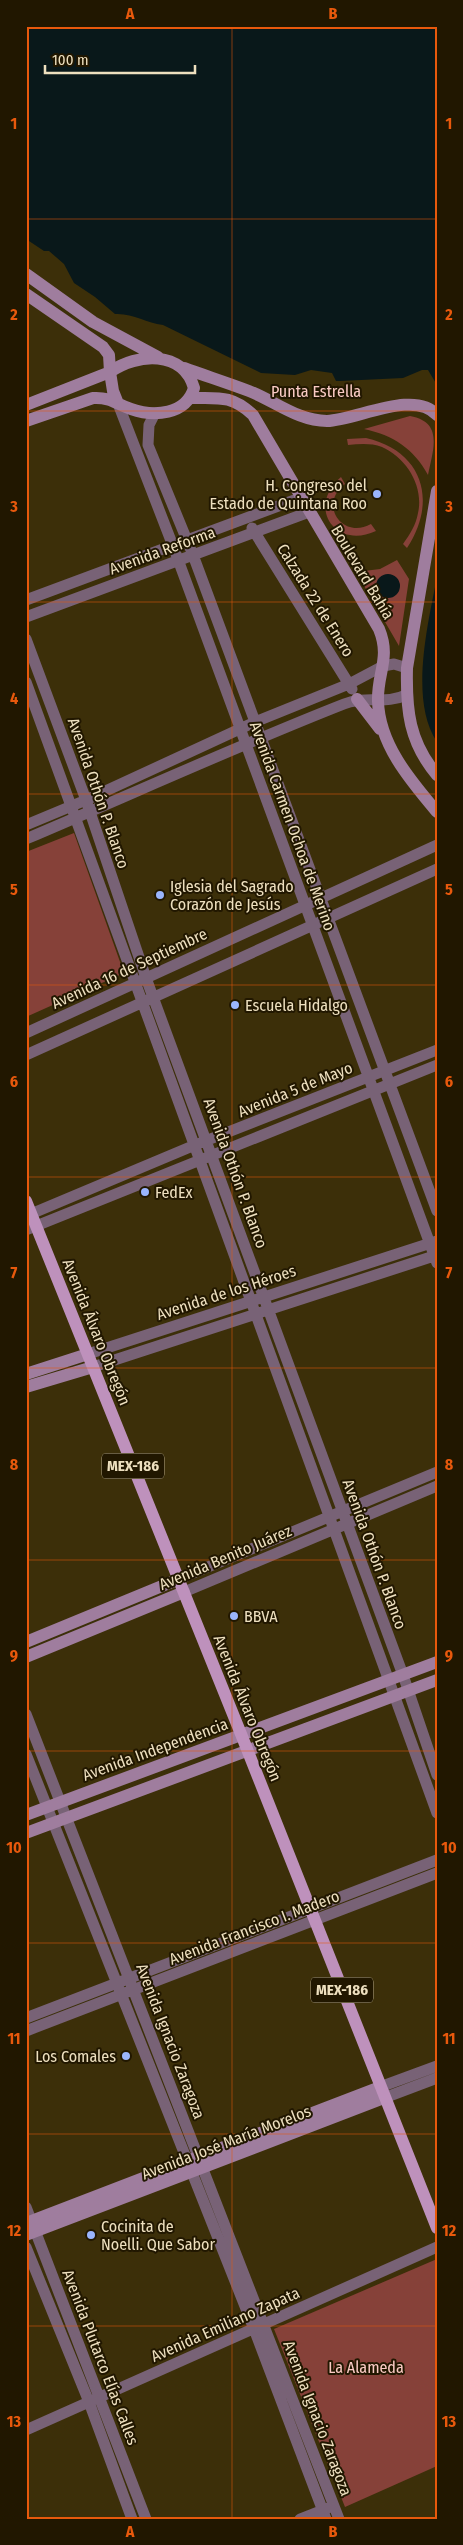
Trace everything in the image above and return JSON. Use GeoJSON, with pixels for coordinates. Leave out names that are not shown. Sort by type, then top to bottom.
{"type":"FeatureCollection","features":[{"type":"Feature","properties":{"kind":"main road"},"geometry":{"type":"LineString","coordinates":[[26,274],[93,322],[161,358],[251,392],[309,419],[327,421],[346,418],[402,404],[423,406],[437,415]]}},
{"type":"Feature","properties":{"kind":"main road"},"geometry":{"type":"LineString","coordinates":[[26,294],[103,347],[109,355],[110,372],[117,401]]}},
{"type":"Feature","properties":{"kind":"main road"},"geometry":{"type":"LineString","coordinates":[[26,405],[110,372],[132,359],[161,358]]}},
{"type":"Feature","properties":{"kind":"main road"},"geometry":{"type":"LineString","coordinates":[[26,421],[93,398],[117,401],[129,408],[155,413],[178,409],[191,398],[194,388],[184,368]]}},
{"type":"Feature","properties":{"kind":"main road","name":"Boulevard Bahía"},"geometry":{"type":"LineString","coordinates":[[191,398],[226,398],[241,403],[253,415],[308,512],[379,629],[385,642],[384,666],[378,699],[382,731],[418,790],[437,812]]}},
{"type":"Feature","properties":{"kind":"main road","name":"Boulevard Bahía"},"geometry":{"type":"LineString","coordinates":[[437,491],[407,668],[406,695],[408,720],[419,749],[437,775]]}},
{"type":"Feature","properties":{"kind":"main road"},"geometry":{"type":"LineString","coordinates":[[358,699],[382,731]]}},
{"type":"Feature","properties":{"kind":"main road","name":"Avenida Álvaro Obregón"},"geometry":{"type":"LineString","coordinates":[[26,1201],[31,1228],[88,1354],[242,1734],[247,1752],[437,2228]]}},
{"type":"Feature","properties":{"kind":"main road","name":"Avenida de los Héroes"},"geometry":{"type":"LineString","coordinates":[[26,1374],[88,1354]]}},
{"type":"Feature","properties":{"kind":"main road","name":"Avenida de los Héroes"},"geometry":{"type":"LineString","coordinates":[[26,1388],[93,1367]]}},
{"type":"Feature","properties":{"kind":"main road","name":"Avenida Benito Juárez"},"geometry":{"type":"LineString","coordinates":[[26,1642],[179,1579]]}},
{"type":"Feature","properties":{"kind":"main road","name":"Avenida Benito Juárez"},"geometry":{"type":"LineString","coordinates":[[26,1657],[184,1592]]}},
{"type":"Feature","properties":{"kind":"main road","name":"Avenida Independencia"},"geometry":{"type":"LineString","coordinates":[[26,1815],[437,1662]]}},
{"type":"Feature","properties":{"kind":"main road","name":"Avenida Independencia"},"geometry":{"type":"LineString","coordinates":[[26,1833],[437,1680]]}},
{"type":"Feature","properties":{"kind":"main road"},"geometry":{"type":"LineString","coordinates":[[205,1747],[212,1764]]}},
{"type":"Feature","properties":{"kind":"main road"},"geometry":{"type":"LineString","coordinates":[[116,1781],[123,1797]]}},
{"type":"Feature","properties":{"kind":"main road","name":"Avenida José María Morelos"},"geometry":{"type":"LineString","coordinates":[[30,2228],[382,2093]]}},
{"type":"Feature","properties":{"kind":"street","name":"Avenida Carmen Ochoa de Merino"},"geometry":{"type":"LineString","coordinates":[[117,401],[173,546],[368,1077],[433,1242],[436,1258]]}},
{"type":"Feature","properties":{"kind":"street","name":"Avenida Carmen Ochoa de Merino"},"geometry":{"type":"LineString","coordinates":[[155,413],[149,425],[148,445],[193,555],[437,1211]]}},
{"type":"Feature","properties":{"kind":"street","name":"Avenida Reforma"},"geometry":{"type":"LineString","coordinates":[[26,600],[300,498]]}},
{"type":"Feature","properties":{"kind":"street","name":"Avenida Reforma"},"geometry":{"type":"LineString","coordinates":[[26,617],[308,512]]}},
{"type":"Feature","properties":{"kind":"street","name":"Calzada 22 de Enero"},"geometry":{"type":"LineString","coordinates":[[246,519],[358,699]]}},
{"type":"Feature","properties":{"kind":"street","name":"Avenida Othón P. Blanco"},"geometry":{"type":"LineString","coordinates":[[26,639],[86,800],[141,981],[143,1002],[437,1813]]}},
{"type":"Feature","properties":{"kind":"street"},"geometry":{"type":"LineString","coordinates":[[26,825],[86,800],[255,722],[348,684],[384,666],[394,664],[407,668]]}},
{"type":"Feature","properties":{"kind":"street","name":"Avenida Othón P. Blanco"},"geometry":{"type":"LineString","coordinates":[[26,682],[141,981],[154,997],[341,1512],[403,1675],[437,1775]]}},
{"type":"Feature","properties":{"kind":"street"},"geometry":{"type":"LineString","coordinates":[[26,839],[90,813],[260,737],[358,699],[396,700],[406,695]]}},
{"type":"Feature","properties":{"kind":"street","name":"Avenida 16 de Septiembre"},"geometry":{"type":"LineString","coordinates":[[26,1034],[437,845]]}},
{"type":"Feature","properties":{"kind":"street"},"geometry":{"type":"LineString","coordinates":[[26,1055],[437,869]]}},
{"type":"Feature","properties":{"kind":"street"},"geometry":{"type":"LineString","coordinates":[[335,986],[350,979]]}},
{"type":"Feature","properties":{"kind":"street","name":"Avenida 5 de Mayo"},"geometry":{"type":"LineString","coordinates":[[29,1215],[195,1146],[437,1050]]}},
{"type":"Feature","properties":{"kind":"street","name":"Avenida 5 de Mayo"},"geometry":{"type":"LineString","coordinates":[[31,1228],[212,1154],[437,1066]]}},
{"type":"Feature","properties":{"kind":"street"},"geometry":{"type":"LineString","coordinates":[[390,1133],[405,1127]]}},
{"type":"Feature","properties":{"kind":"street","name":"Avenida de los Héroes"},"geometry":{"type":"LineString","coordinates":[[88,1354],[433,1242]]}},
{"type":"Feature","properties":{"kind":"street","name":"Avenida de los Héroes"},"geometry":{"type":"LineString","coordinates":[[93,1367],[436,1258]]}},
{"type":"Feature","properties":{"kind":"street","name":"Avenida Benito Juárez"},"geometry":{"type":"LineString","coordinates":[[179,1579],[437,1472]]}},
{"type":"Feature","properties":{"kind":"street","name":"Avenida Benito Juárez"},"geometry":{"type":"LineString","coordinates":[[184,1592],[437,1486]]}},
{"type":"Feature","properties":{"kind":"street","name":"Avenida Ignacio Zaragoza"},"geometry":{"type":"LineString","coordinates":[[26,1714],[54,1804],[122,1995],[265,2324],[339,2519]]}},
{"type":"Feature","properties":{"kind":"street","name":"Avenida Ignacio Zaragoza"},"geometry":{"type":"LineString","coordinates":[[26,1754],[54,1804]]}},
{"type":"Feature","properties":{"kind":"street","name":"Avenida Ignacio Zaragoza"},"geometry":{"type":"LineString","coordinates":[[60,1820],[134,1990],[254,2329],[324,2514]]}},
{"type":"Feature","properties":{"kind":"street","name":"Avenida Francisco I. Madero"},"geometry":{"type":"LineString","coordinates":[[26,2018],[437,1860]]}},
{"type":"Feature","properties":{"kind":"street","name":"Avenida Francisco I. Madero"},"geometry":{"type":"LineString","coordinates":[[26,2031],[437,1874]]}},
{"type":"Feature","properties":{"kind":"street","name":"Avenida José María Morelos"},"geometry":{"type":"LineString","coordinates":[[382,2093],[437,2066]]}},
{"type":"Feature","properties":{"kind":"street","name":"Avenida José María Morelos"},"geometry":{"type":"LineString","coordinates":[[382,2093],[437,2078]]}},
{"type":"Feature","properties":{"kind":"street","name":"Avenida Plutarco Elías Calles"},"geometry":{"type":"LineString","coordinates":[[26,2207],[30,2228],[93,2400],[132,2519]]}},
{"type":"Feature","properties":{"kind":"street","name":"Avenida Plutarco Elías Calles"},"geometry":{"type":"LineString","coordinates":[[26,2247],[146,2519]]}},
{"type":"Feature","properties":{"kind":"street","name":"Avenida Emiliano Zapata"},"geometry":{"type":"LineString","coordinates":[[26,2430],[437,2247]]}},
{"type":"Feature","properties":{"kind":"street"},"geometry":{"type":"LineString","coordinates":[[300,2519],[324,2514],[334,2506]]}},
{"type":"Feature","properties":{"kind":"green space"},"geometry":{"type":"Polygon","coordinates":[[[410,416],[421,419],[428,424],[432,431],[434,438],[428,475],[416,458],[402,444],[384,435],[364,429],[410,416]]]}},
{"type":"Feature","properties":{"kind":"green space"},"geometry":{"type":"Polygon","coordinates":[[[366,438],[385,445],[401,454],[412,466],[419,480],[423,496],[422,513],[407,548],[403,544],[414,525],[418,513],[419,503],[416,484],[406,466],[391,452],[374,445],[348,445],[347,439],[366,438]]]}},
{"type":"Feature","properties":{"kind":"green space"},"geometry":{"type":"Polygon","coordinates":[[[341,477],[345,484],[337,492],[334,501],[334,510],[337,518],[343,524],[351,527],[360,528],[371,524],[376,531],[361,535],[348,535],[338,530],[330,522],[326,512],[326,501],[331,489],[341,477]]]}},
{"type":"Feature","properties":{"kind":"green space"},"geometry":{"type":"Polygon","coordinates":[[[397,560],[409,579],[399,646],[356,572],[380,569],[397,560]]]}},
{"type":"Feature","properties":{"kind":"green space"},"geometry":{"type":"Polygon","coordinates":[[[74,833],[124,973],[26,1017],[26,852],[74,833]]]}},
{"type":"Feature","properties":{"kind":"green space","name":"La Alameda"},"geometry":{"type":"Polygon","coordinates":[[[437,2259],[437,2466],[345,2507],[274,2329],[437,2259]]]}},
{"type":"Feature","properties":{"kind":"shaded area"},"geometry":{"type":"Polygon","coordinates":[[[26,26],[437,26],[437,385],[428,370],[422,370],[403,378],[340,381],[336,381],[332,373],[311,370],[295,375],[261,373],[163,325],[128,315],[115,314],[74,283],[64,264],[49,251],[44,251],[26,239],[26,26]]]}},
{"type":"Feature","properties":{"kind":"shaded area"},"geometry":{"type":"Polygon","coordinates":[[[388,574],[397,577],[400,586],[397,595],[388,598],[379,595],[376,586],[379,577],[388,574]]]}},
{"type":"Feature","properties":{"kind":"shaded area"},"geometry":{"type":"Polygon","coordinates":[[[437,577],[437,742],[429,725],[424,705],[422,684],[429,617],[437,577]]]}},
{"type":"Feature","properties":{"kind":"place","name":"H. Congreso del Estado de Quintana Roo"},"geometry":{"type":"Point","coordinates":[377,494]}},
{"type":"Feature","properties":{"kind":"place","name":"Iglesia del Sagrado Corazón de Jesús"},"geometry":{"type":"Point","coordinates":[160,895]}},
{"type":"Feature","properties":{"kind":"place","name":"Escuela Hidalgo"},"geometry":{"type":"Point","coordinates":[235,1005]}},
{"type":"Feature","properties":{"kind":"place","name":"FedEx"},"geometry":{"type":"Point","coordinates":[145,1192]}},
{"type":"Feature","properties":{"kind":"place","name":"BBVA"},"geometry":{"type":"Point","coordinates":[234,1616]}},
{"type":"Feature","properties":{"kind":"place","name":"Los Comales"},"geometry":{"type":"Point","coordinates":[126,2056]}},
{"type":"Feature","properties":{"kind":"place","name":"Cocinita de Noelli. Que Sabor"},"geometry":{"type":"Point","coordinates":[91,2235]}},
{"type":"Feature","properties":{"kind":"park label","name":"Punta Estrella"},"geometry":{"type":"Point","coordinates":[316,391]}}]}
